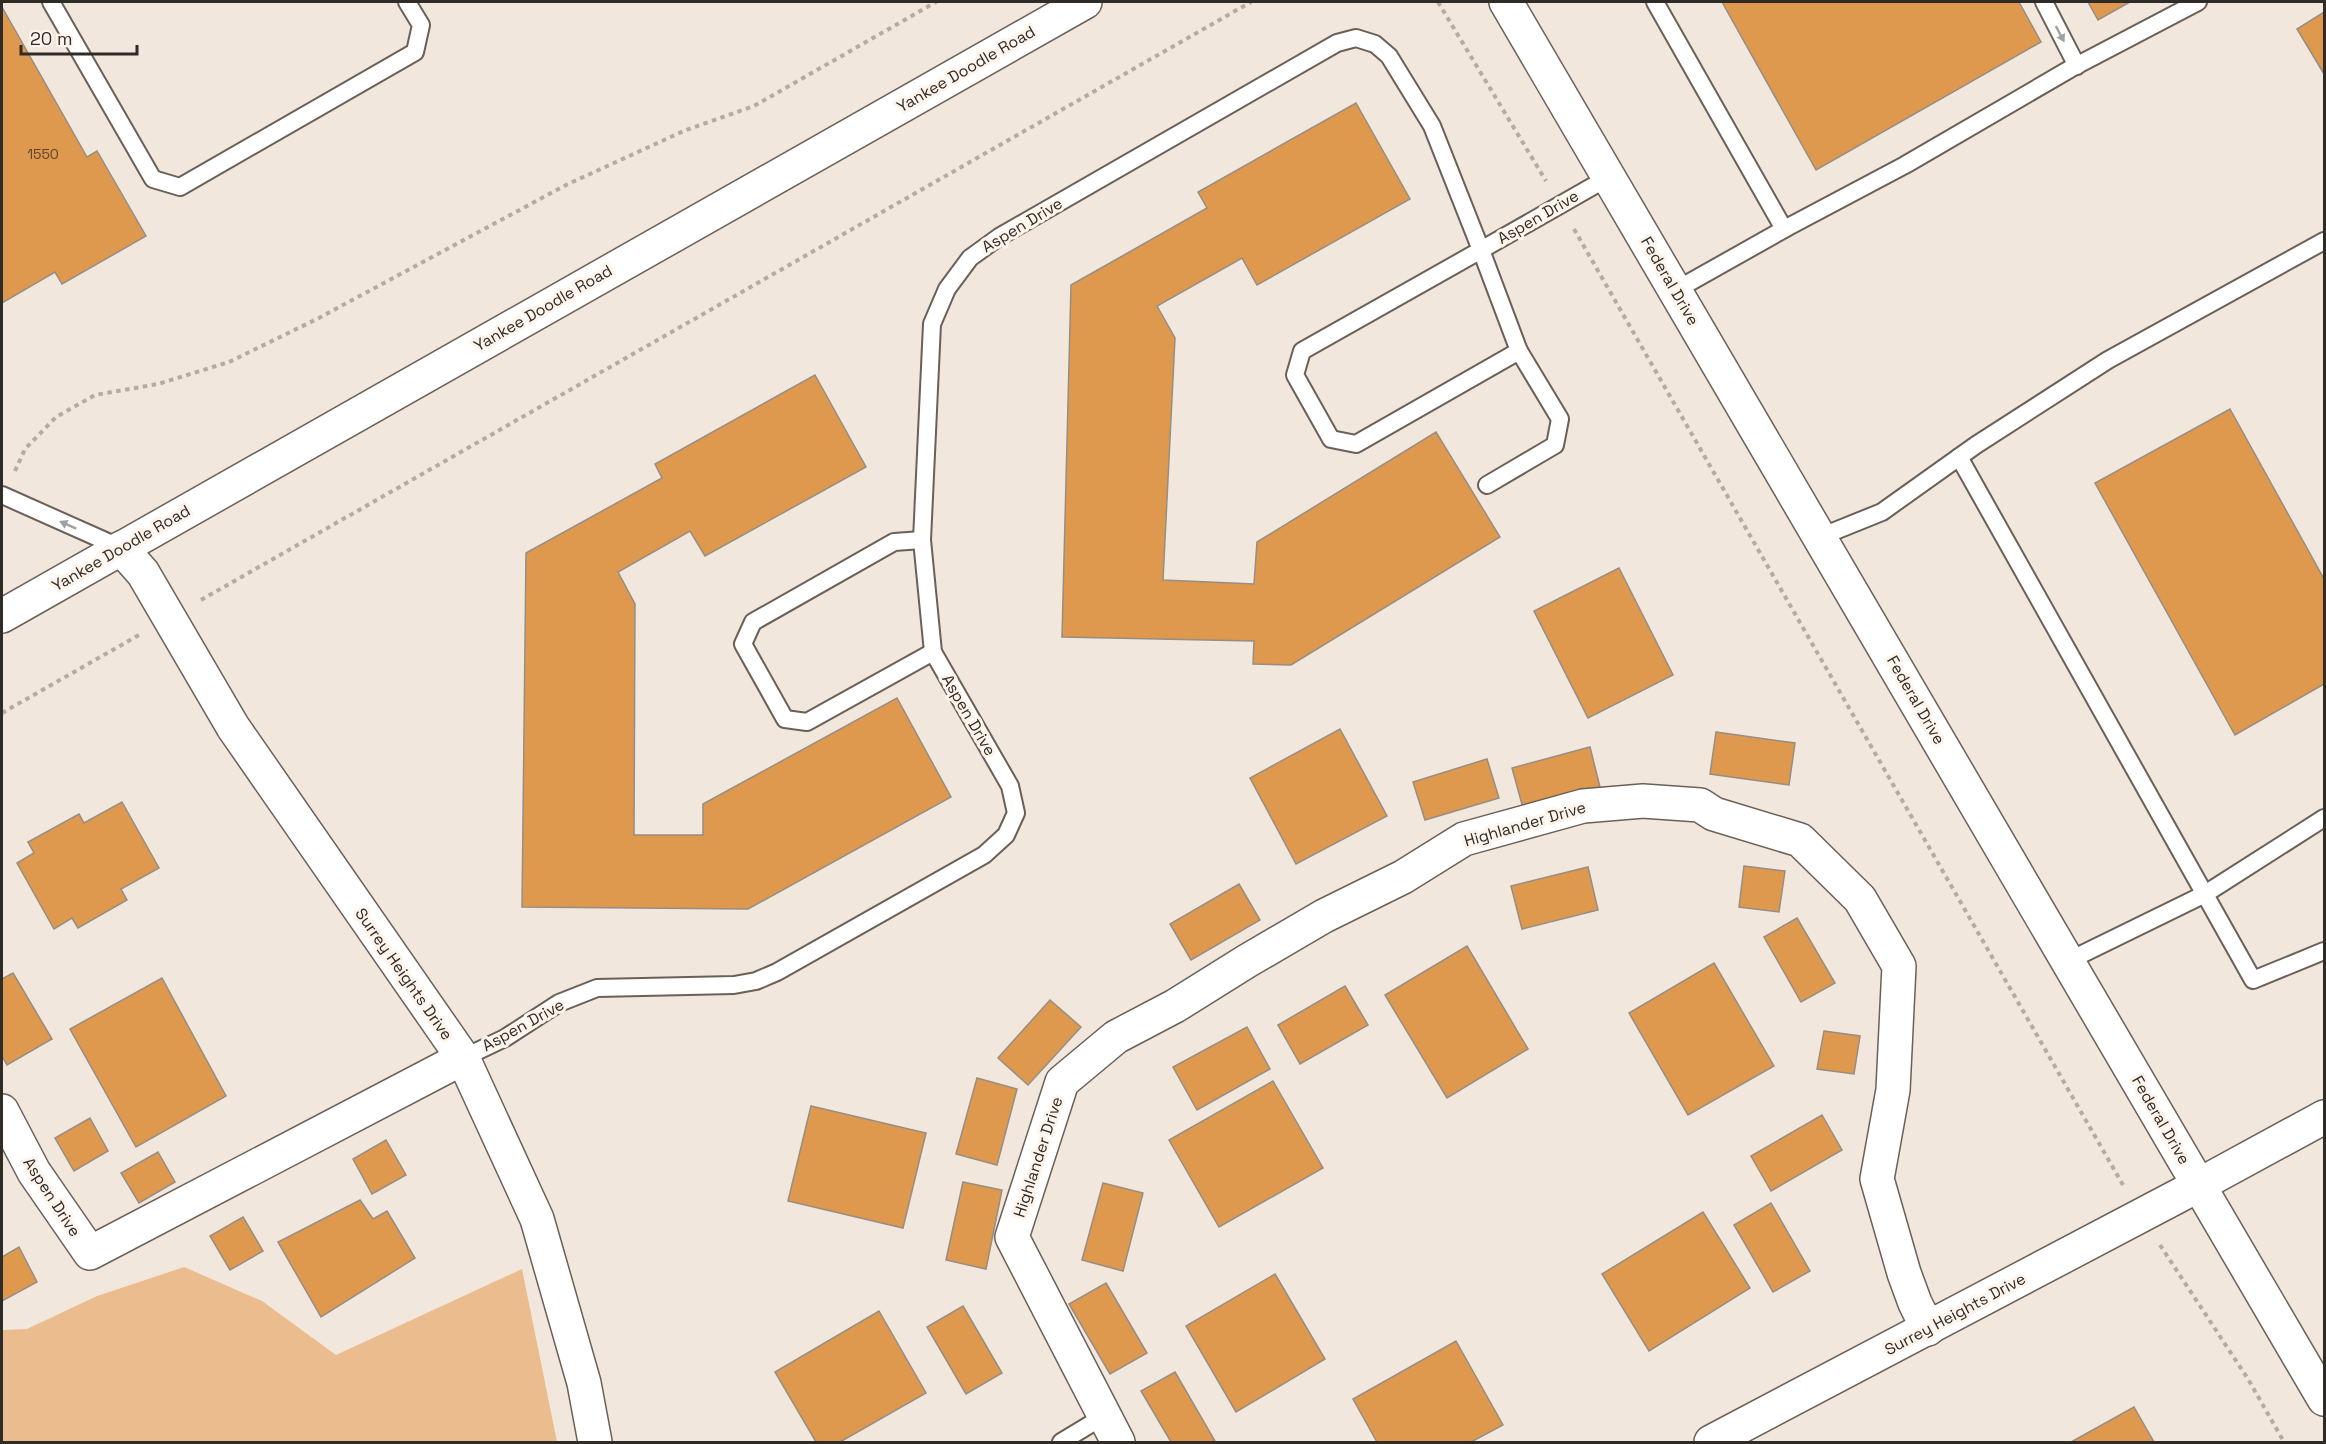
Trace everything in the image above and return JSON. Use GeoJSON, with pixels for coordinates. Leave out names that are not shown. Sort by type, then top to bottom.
{"type":"FeatureCollection","features":[{"type":"Feature","properties":{"kind":"street","name":"Yankee Doodle Road"},"geometry":{"type":"LineString","coordinates":[[2,616],[1085,2]]}},
{"type":"Feature","properties":{"kind":"street","name":"Federal Drive"},"geometry":{"type":"LineString","coordinates":[[1506,2],[2325,1399]]}},
{"type":"Feature","properties":{"kind":"street","name":"Surrey Heights Drive"},"geometry":{"type":"LineString","coordinates":[[121,548],[143,573],[233,727],[463,1058],[537,1219],[584,1383],[595,1443]]}},
{"type":"Feature","properties":{"kind":"street","name":"Highlander Drive"},"geometry":{"type":"LineString","coordinates":[[1111,1429],[1012,1237],[1062,1082],[1116,1037],[1175,1006],[1324,916],[1403,877],[1464,839],[1583,806],[1643,801],[1700,805],[1714,814],[1800,840],[1860,899],[1899,966],[1893,1090],[1877,1179],[1904,1273],[1928,1329]]}},
{"type":"Feature","properties":{"kind":"street","name":"Aspen Drive"},"geometry":{"type":"LineString","coordinates":[[2,1112],[34,1172],[90,1253],[463,1058]]}},
{"type":"Feature","properties":{"kind":"street","name":"Surrey Heights Drive"},"geometry":{"type":"LineString","coordinates":[[1711,1443],[2325,1117]]}},
{"type":"Feature","properties":{"kind":"lane"},"geometry":{"type":"LineString","coordinates":[[51,2],[153,178],[180,186],[416,52],[421,25],[407,2]]}},
{"type":"Feature","properties":{"kind":"lane"},"geometry":{"type":"LineString","coordinates":[[1655,2],[1784,229]]}},
{"type":"Feature","properties":{"kind":"lane"},"geometry":{"type":"LineString","coordinates":[[2044,2],[2077,66]]}},
{"type":"Feature","properties":{"kind":"lane"},"geometry":{"type":"LineString","coordinates":[[1676,290],[1905,165],[2077,66],[2198,2]]}},
{"type":"Feature","properties":{"kind":"lane","name":"Aspen Drive"},"geometry":{"type":"LineString","coordinates":[[463,1058],[505,1038],[560,1002],[597,988],[734,986],[756,981],[777,972],[984,855],[1006,835],[1016,813],[1010,786],[933,652],[922,540],[932,324],[947,289],[970,258],[999,237],[1337,43],[1356,38],[1375,44],[1389,56],[1432,126],[1481,250],[1609,177]]}},
{"type":"Feature","properties":{"kind":"lane"},"geometry":{"type":"LineString","coordinates":[[1820,537],[1882,512],[1959,457],[2108,360],[2325,241]]}},
{"type":"Feature","properties":{"kind":"lane"},"geometry":{"type":"LineString","coordinates":[[1487,485],[1556,444],[1560,419],[1519,351],[1481,250],[1302,351],[1295,375],[1331,439],[1356,444],[1519,351]]}},
{"type":"Feature","properties":{"kind":"lane"},"geometry":{"type":"LineString","coordinates":[[1959,457],[2253,980],[2325,951]]}},
{"type":"Feature","properties":{"kind":"lane"},"geometry":{"type":"LineString","coordinates":[[2,496],[121,548]]}},
{"type":"Feature","properties":{"kind":"lane"},"geometry":{"type":"LineString","coordinates":[[922,540],[894,542],[753,622],[743,644],[785,719],[807,722],[933,652]]}},
{"type":"Feature","properties":{"kind":"lane"},"geometry":{"type":"LineString","coordinates":[[2068,961],[2205,894],[2325,818]]}},
{"type":"Feature","properties":{"kind":"lane"},"geometry":{"type":"LineString","coordinates":[[1061,1443],[1111,1429]]}},
{"type":"Feature","properties":{"kind":"path"},"geometry":{"type":"LineString","coordinates":[[2,496],[25,449],[56,417],[95,395],[158,384],[229,362],[317,319],[566,185],[686,130],[754,106],[936,2]]}},
{"type":"Feature","properties":{"kind":"path"},"geometry":{"type":"LineString","coordinates":[[2,713],[1251,2]]}},
{"type":"Feature","properties":{"kind":"path"},"geometry":{"type":"LineString","coordinates":[[1438,2],[1560,205],[2140,1215],[2248,1379],[2284,1443]]}},
{"type":"Feature","properties":{"kind":"shaded area"},"geometry":{"type":"Polygon","coordinates":[[[184,1267],[262,1301],[336,1355],[522,1269],[557,1442],[2,1442],[2,1330],[27,1329],[97,1296],[184,1267]]]}},
{"type":"Feature","properties":{"kind":"building"},"geometry":{"type":"Polygon","coordinates":[[[1722,2],[2019,2],[2041,42],[1816,170],[1722,2]]]}},
{"type":"Feature","properties":{"kind":"building"},"geometry":{"type":"Polygon","coordinates":[[[2088,2],[2130,2],[2098,20],[2088,2]]]}},
{"type":"Feature","properties":{"kind":"building"},"geometry":{"type":"Polygon","coordinates":[[[2,7],[87,157],[97,151],[146,236],[62,284],[55,272],[2,303],[2,7]]]}},
{"type":"Feature","properties":{"kind":"building"},"geometry":{"type":"Polygon","coordinates":[[[2324,12],[2324,74],[2297,29],[2324,12]]]}},
{"type":"Feature","properties":{"kind":"building"},"geometry":{"type":"Polygon","coordinates":[[[1356,103],[1410,199],[1257,285],[1242,258],[1157,306],[1175,338],[1163,580],[1254,584],[1257,542],[1436,432],[1500,537],[1291,665],[1253,664],[1254,641],[1062,637],[1071,285],[1207,208],[1198,192],[1356,103]]]}},
{"type":"Feature","properties":{"kind":"building"},"geometry":{"type":"Polygon","coordinates":[[[815,375],[866,467],[705,556],[690,531],[618,572],[635,604],[634,835],[703,835],[703,804],[897,698],[951,797],[748,909],[522,907],[526,553],[662,478],[655,464],[815,375]]]}},
{"type":"Feature","properties":{"kind":"building"},"geometry":{"type":"Polygon","coordinates":[[[2230,409],[2324,579],[2324,684],[2235,735],[2095,483],[2230,409]]]}},
{"type":"Feature","properties":{"kind":"building"},"geometry":{"type":"Polygon","coordinates":[[[1619,568],[1673,675],[1588,718],[1534,611],[1619,568]]]}},
{"type":"Feature","properties":{"kind":"building"},"geometry":{"type":"Polygon","coordinates":[[[1340,729],[1387,816],[1296,864],[1250,778],[1340,729]]]}},
{"type":"Feature","properties":{"kind":"building"},"geometry":{"type":"Polygon","coordinates":[[[1716,732],[1795,743],[1789,785],[1710,774],[1716,732]]]}},
{"type":"Feature","properties":{"kind":"building"},"geometry":{"type":"Polygon","coordinates":[[[1590,747],[1600,787],[1523,808],[1512,768],[1590,747]]]}},
{"type":"Feature","properties":{"kind":"building"},"geometry":{"type":"Polygon","coordinates":[[[1487,759],[1499,798],[1425,820],[1413,782],[1487,759]]]}},
{"type":"Feature","properties":{"kind":"building"},"geometry":{"type":"Polygon","coordinates":[[[122,802],[159,868],[121,889],[127,900],[78,928],[72,918],[54,929],[17,863],[34,853],[28,842],[79,814],[84,823],[122,802]]]}},
{"type":"Feature","properties":{"kind":"building"},"geometry":{"type":"Polygon","coordinates":[[[1744,866],[1785,871],[1779,912],[1739,907],[1744,866]]]}},
{"type":"Feature","properties":{"kind":"building"},"geometry":{"type":"Polygon","coordinates":[[[1588,867],[1598,910],[1522,929],[1511,886],[1588,867]]]}},
{"type":"Feature","properties":{"kind":"building"},"geometry":{"type":"Polygon","coordinates":[[[1239,884],[1260,920],[1191,960],[1170,924],[1239,884]]]}},
{"type":"Feature","properties":{"kind":"building"},"geometry":{"type":"Polygon","coordinates":[[[1797,918],[1835,983],[1801,1002],[1764,937],[1797,918]]]}},
{"type":"Feature","properties":{"kind":"building"},"geometry":{"type":"Polygon","coordinates":[[[1467,946],[1528,1049],[1447,1098],[1385,995],[1467,946]]]}},
{"type":"Feature","properties":{"kind":"building"},"geometry":{"type":"Polygon","coordinates":[[[1714,963],[1774,1066],[1688,1115],[1629,1013],[1714,963]]]}},
{"type":"Feature","properties":{"kind":"building"},"geometry":{"type":"Polygon","coordinates":[[[13,973],[52,1039],[7,1065],[2,1056],[2,979],[13,973]]]}},
{"type":"Feature","properties":{"kind":"building"},"geometry":{"type":"Polygon","coordinates":[[[162,978],[226,1096],[136,1147],[70,1029],[162,978]]]}},
{"type":"Feature","properties":{"kind":"building"},"geometry":{"type":"Polygon","coordinates":[[[1345,986],[1368,1025],[1300,1064],[1278,1025],[1345,986]]]}},
{"type":"Feature","properties":{"kind":"building"},"geometry":{"type":"Polygon","coordinates":[[[1050,1000],[1081,1027],[1028,1085],[998,1058],[1050,1000]]]}},
{"type":"Feature","properties":{"kind":"building"},"geometry":{"type":"Polygon","coordinates":[[[1247,1027],[1270,1069],[1197,1110],[1173,1067],[1247,1027]]]}},
{"type":"Feature","properties":{"kind":"building"},"geometry":{"type":"Polygon","coordinates":[[[1824,1031],[1860,1036],[1854,1074],[1817,1069],[1824,1031]]]}},
{"type":"Feature","properties":{"kind":"building"},"geometry":{"type":"Polygon","coordinates":[[[977,1078],[1017,1089],[997,1165],[956,1154],[977,1078]]]}},
{"type":"Feature","properties":{"kind":"building"},"geometry":{"type":"Polygon","coordinates":[[[1273,1081],[1323,1168],[1219,1227],[1169,1140],[1273,1081]]]}},
{"type":"Feature","properties":{"kind":"building"},"geometry":{"type":"Polygon","coordinates":[[[811,1106],[926,1133],[903,1228],[788,1201],[811,1106]]]}},
{"type":"Feature","properties":{"kind":"building"},"geometry":{"type":"Polygon","coordinates":[[[1822,1115],[1842,1150],[1771,1191],[1751,1156],[1822,1115]]]}},
{"type":"Feature","properties":{"kind":"building"},"geometry":{"type":"Polygon","coordinates":[[[90,1118],[108,1151],[74,1171],[55,1138],[90,1118]]]}},
{"type":"Feature","properties":{"kind":"building"},"geometry":{"type":"Polygon","coordinates":[[[386,1140],[406,1175],[372,1194],[353,1159],[386,1140]]]}},
{"type":"Feature","properties":{"kind":"building"},"geometry":{"type":"Polygon","coordinates":[[[158,1152],[175,1182],[139,1203],[121,1173],[158,1152]]]}},
{"type":"Feature","properties":{"kind":"building"},"geometry":{"type":"Polygon","coordinates":[[[963,1182],[1002,1190],[986,1269],[946,1260],[963,1182]]]}},
{"type":"Feature","properties":{"kind":"building"},"geometry":{"type":"Polygon","coordinates":[[[1103,1183],[1143,1193],[1123,1271],[1082,1260],[1103,1183]]]}},
{"type":"Feature","properties":{"kind":"building"},"geometry":{"type":"Polygon","coordinates":[[[360,1200],[373,1219],[387,1211],[415,1258],[321,1317],[278,1242],[360,1200]]]}},
{"type":"Feature","properties":{"kind":"building"},"geometry":{"type":"Polygon","coordinates":[[[1771,1203],[1810,1271],[1773,1292],[1734,1225],[1771,1203]]]}},
{"type":"Feature","properties":{"kind":"building"},"geometry":{"type":"Polygon","coordinates":[[[1703,1212],[1750,1288],[1649,1351],[1602,1274],[1703,1212]]]}},
{"type":"Feature","properties":{"kind":"building"},"geometry":{"type":"Polygon","coordinates":[[[243,1217],[263,1251],[230,1270],[210,1236],[243,1217]]]}},
{"type":"Feature","properties":{"kind":"building"},"geometry":{"type":"Polygon","coordinates":[[[19,1247],[37,1282],[2,1301],[2,1257],[19,1247]]]}},
{"type":"Feature","properties":{"kind":"building"},"geometry":{"type":"Polygon","coordinates":[[[1275,1274],[1325,1359],[1236,1412],[1186,1326],[1275,1274]]]}},
{"type":"Feature","properties":{"kind":"building"},"geometry":{"type":"Polygon","coordinates":[[[1106,1283],[1147,1353],[1110,1374],[1069,1304],[1106,1283]]]}},
{"type":"Feature","properties":{"kind":"building"},"geometry":{"type":"Polygon","coordinates":[[[963,1306],[1002,1373],[966,1394],[927,1327],[963,1306]]]}},
{"type":"Feature","properties":{"kind":"building"},"geometry":{"type":"Polygon","coordinates":[[[879,1311],[926,1393],[840,1442],[816,1442],[775,1372],[879,1311]]]}},
{"type":"Feature","properties":{"kind":"building"},"geometry":{"type":"Polygon","coordinates":[[[1456,1341],[1503,1425],[1471,1442],[1377,1442],[1353,1399],[1456,1341]]]}},
{"type":"Feature","properties":{"kind":"building"},"geometry":{"type":"Polygon","coordinates":[[[1175,1372],[1215,1441],[1171,1442],[1141,1391],[1175,1372]]]}},
{"type":"Feature","properties":{"kind":"building"},"geometry":{"type":"Polygon","coordinates":[[[2134,1407],[2154,1442],[2071,1442],[2134,1407]]]}}]}
